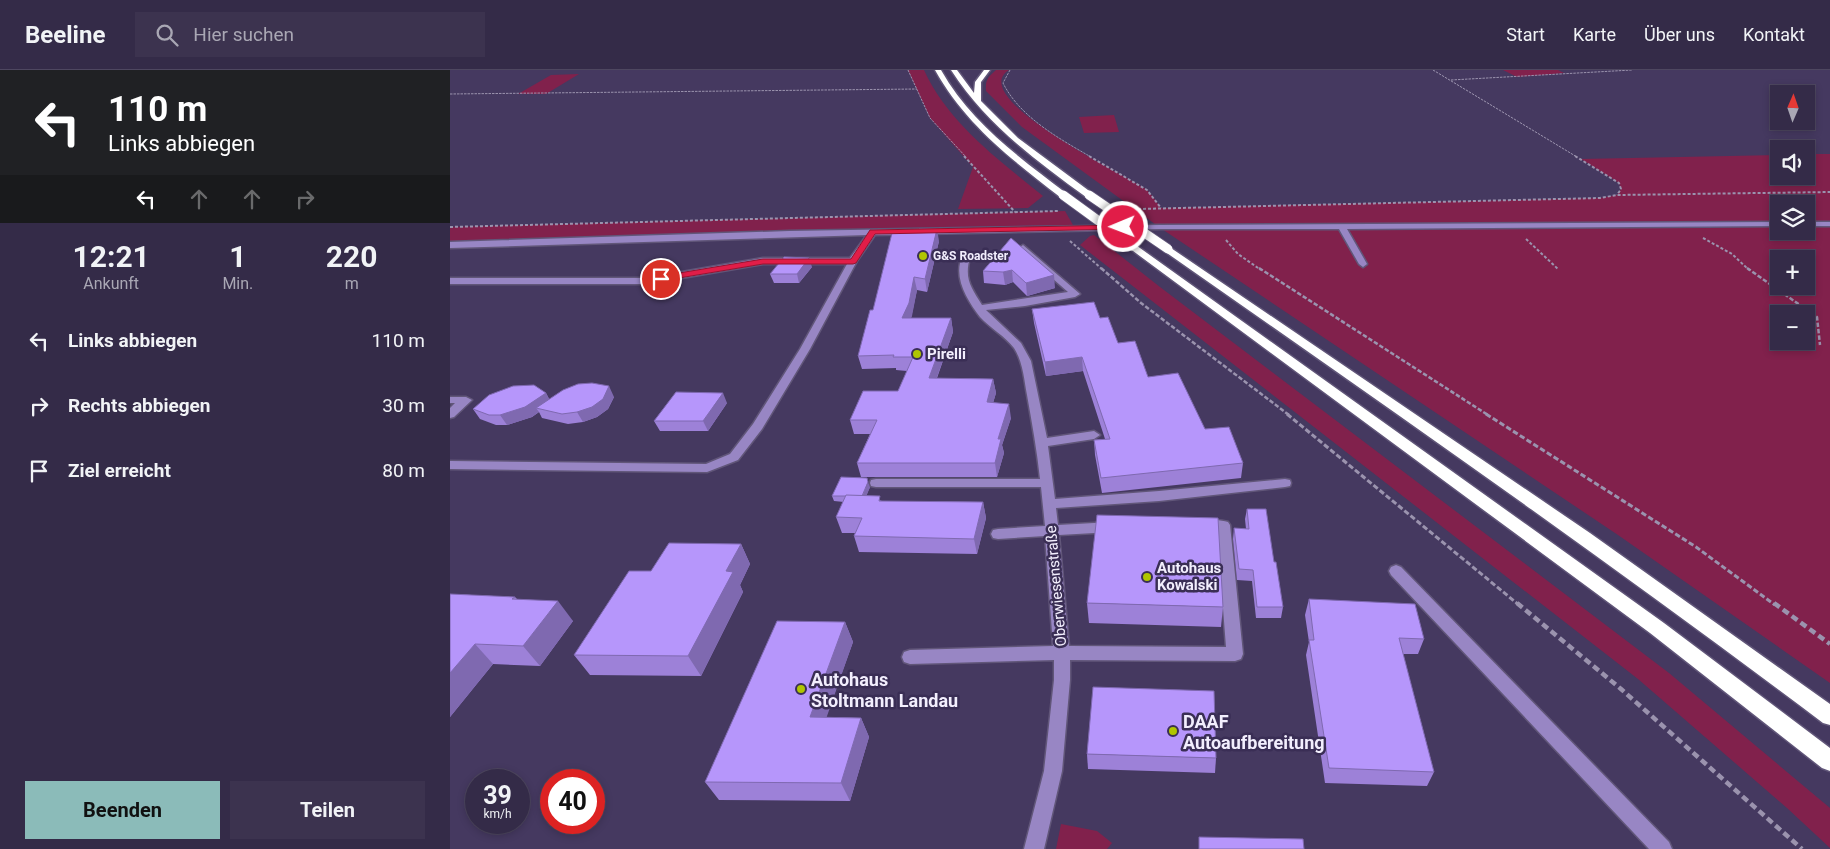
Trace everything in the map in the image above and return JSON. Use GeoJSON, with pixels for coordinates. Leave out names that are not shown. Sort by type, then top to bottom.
{"type":"FeatureCollection","features":[{"type":"Feature","properties":{"kind":"highway"},"geometry":{"type":"LineString","coordinates":[[938,70],[953,96],[978,124],[1063,195],[1657,628],[1830,761]]}},
{"type":"Feature","properties":{"kind":"highway"},"geometry":{"type":"LineString","coordinates":[[954,70],[977,102],[1011,135],[1090,195],[1527,498],[1701,621],[1830,716]]}},
{"type":"Feature","properties":{"kind":"highway"},"geometry":{"type":"LineString","coordinates":[[977,102],[978,82],[987,70]]}},
{"type":"Feature","properties":{"kind":"street"},"geometry":{"type":"LineString","coordinates":[[450,244],[1064,228],[1770,224]]}},
{"type":"Feature","properties":{"kind":"street"},"geometry":{"type":"LineString","coordinates":[[1815,224],[1830,224]]}},
{"type":"Feature","properties":{"kind":"street"},"geometry":{"type":"LineString","coordinates":[[1341,225],[1363,264]]}},
{"type":"Feature","properties":{"kind":"street"},"geometry":{"type":"LineString","coordinates":[[450,465],[707,468],[734,458],[758,426],[805,349],[853,261],[873,232]]}},
{"type":"Feature","properties":{"kind":"street"},"geometry":{"type":"LineString","coordinates":[[979,308],[1024,303],[1075,294],[1023,248]]}},
{"type":"Feature","properties":{"kind":"street","name":"Oberwiesenstraße"},"geometry":{"type":"LineString","coordinates":[[966,257],[962,272],[966,286],[984,315],[1017,345],[1026,362],[1042,443],[1052,531],[1062,653],[1062,680],[1053,770],[1034,849]]}},
{"type":"Feature","properties":{"kind":"street"},"geometry":{"type":"LineString","coordinates":[[450,280],[647,281],[763,261],[853,261]]}},
{"type":"Feature","properties":{"kind":"street"},"geometry":{"type":"LineString","coordinates":[[450,400],[466,400],[450,414]]}},
{"type":"Feature","properties":{"kind":"street"},"geometry":{"type":"LineString","coordinates":[[1042,443],[1094,435]]}},
{"type":"Feature","properties":{"kind":"street"},"geometry":{"type":"LineString","coordinates":[[876,483],[1046,483]]}},
{"type":"Feature","properties":{"kind":"street"},"geometry":{"type":"LineString","coordinates":[[1049,504],[1159,496],[1285,483]]}},
{"type":"Feature","properties":{"kind":"street"},"geometry":{"type":"LineString","coordinates":[[910,657],[1062,653],[1235,654],[1223,525],[1184,526]]}},
{"type":"Feature","properties":{"kind":"street"},"geometry":{"type":"LineString","coordinates":[[998,534],[1086,527],[1125,527]]}},
{"type":"Feature","properties":{"kind":"street"},"geometry":{"type":"LineString","coordinates":[[1396,570],[1662,849]]}},
{"type":"Feature","properties":{"kind":"path"},"geometry":{"type":"LineString","coordinates":[[450,227],[1015,212],[930,118],[908,70]]}},
{"type":"Feature","properties":{"kind":"path"},"geometry":{"type":"LineString","coordinates":[[1010,70],[1003,79],[1002,85],[1009,98],[1026,113],[1068,143],[1148,191],[1160,208],[1600,198],[1617,195],[1830,192]]}},
{"type":"Feature","properties":{"kind":"path"},"geometry":{"type":"LineString","coordinates":[[1433,70],[1610,176],[1620,183],[1621,189],[1617,195]]}},
{"type":"Feature","properties":{"kind":"path"},"geometry":{"type":"LineString","coordinates":[[1450,80],[1632,70]]}},
{"type":"Feature","properties":{"kind":"path"},"geometry":{"type":"LineString","coordinates":[[450,94],[917,89]]}},
{"type":"Feature","properties":{"kind":"path"},"geometry":{"type":"LineString","coordinates":[[1687,224],[1704,239],[1732,254],[1748,270],[1816,317],[1820,345]]}},
{"type":"Feature","properties":{"kind":"path"},"geometry":{"type":"LineString","coordinates":[[1515,225],[1558,269]]}},
{"type":"Feature","properties":{"kind":"path"},"geometry":{"type":"LineString","coordinates":[[1219,226],[1238,254],[1696,547],[1830,644]]}},
{"type":"Feature","properties":{"kind":"path"},"geometry":{"type":"LineString","coordinates":[[1064,228],[1066,237],[1074,245],[1134,296],[1301,425],[1606,676],[1802,849]]}},
{"type":"Feature","properties":{"kind":"shaded area"},"geometry":{"type":"Polygon","coordinates":[[[908,70],[924,70],[934,89],[961,124],[992,154],[1043,196],[1028,208],[958,209],[973,167],[930,118],[908,70]]]}},
{"type":"Feature","properties":{"kind":"shaded area"},"geometry":{"type":"Polygon","coordinates":[[[996,70],[1009,70],[1001,83],[1009,99],[1055,136],[1147,190],[1161,208],[1600,198],[1617,195],[1621,189],[1619,183],[1581,159],[1770,155],[1770,185],[1815,185],[1815,154],[1830,154],[1830,683],[1618,535],[1159,227],[1022,127],[986,91],[989,77],[996,70]]]}},
{"type":"Feature","properties":{"kind":"shaded area"},"geometry":{"type":"Polygon","coordinates":[[[1503,70],[1558,70],[1564,73],[1517,77],[1503,70]]]}},
{"type":"Feature","properties":{"kind":"shaded area"},"geometry":{"type":"Polygon","coordinates":[[[579,74],[546,94],[518,94],[551,75],[579,74]]]}},
{"type":"Feature","properties":{"kind":"shaded area"},"geometry":{"type":"Polygon","coordinates":[[[1114,115],[1119,132],[1084,133],[1079,117],[1114,115]]]}},
{"type":"Feature","properties":{"kind":"shaded area"},"geometry":{"type":"Polygon","coordinates":[[[1065,211],[1073,225],[853,229],[450,244],[450,227],[1065,211]]]}},
{"type":"Feature","properties":{"kind":"shaded area"},"geometry":{"type":"Polygon","coordinates":[[[1094,235],[1669,673],[1830,808],[1830,848],[1787,808],[1638,679],[1080,245],[1090,236],[1094,235]]]}},
{"type":"Feature","properties":{"kind":"shaded area"},"geometry":{"type":"Polygon","coordinates":[[[1061,824],[1097,831],[1112,843],[1107,849],[1056,849],[1061,824]]]}},
{"type":"Feature","properties":{"kind":"building"},"geometry":{"type":"Polygon","coordinates":[[[919,229],[937,229],[925,279],[914,277],[909,303],[902,318],[951,318],[929,378],[993,379],[987,402],[1009,404],[998,439],[1001,439],[995,463],[857,463],[877,420],[850,420],[863,391],[898,391],[913,357],[893,357],[894,355],[858,356],[870,310],[873,310],[892,233],[918,232],[919,229]]]}},
{"type":"Feature","properties":{"kind":"building"},"geometry":{"type":"Polygon","coordinates":[[[1011,238],[1054,275],[1026,283],[1012,270],[1003,272],[983,271],[1011,238]]]}},
{"type":"Feature","properties":{"kind":"building"},"geometry":{"type":"Polygon","coordinates":[[[784,257],[809,258],[797,274],[770,274],[784,257]]]}},
{"type":"Feature","properties":{"kind":"building"},"geometry":{"type":"Polygon","coordinates":[[[1094,302],[1100,318],[1108,317],[1118,343],[1135,341],[1148,377],[1178,373],[1205,429],[1229,427],[1243,463],[1101,478],[1094,440],[1110,439],[1082,357],[1045,362],[1032,309],[1094,302]]]}},
{"type":"Feature","properties":{"kind":"building"},"geometry":{"type":"Polygon","coordinates":[[[592,383],[609,386],[603,399],[592,407],[562,414],[536,408],[563,390],[578,384],[592,383]]]}},
{"type":"Feature","properties":{"kind":"building"},"geometry":{"type":"Polygon","coordinates":[[[534,385],[546,393],[525,407],[500,415],[489,415],[473,409],[489,395],[513,386],[534,385]]]}},
{"type":"Feature","properties":{"kind":"building"},"geometry":{"type":"Polygon","coordinates":[[[676,392],[723,393],[703,421],[654,421],[676,392]]]}},
{"type":"Feature","properties":{"kind":"building"},"geometry":{"type":"Polygon","coordinates":[[[841,477],[867,478],[868,482],[862,496],[832,496],[841,477]]]}},
{"type":"Feature","properties":{"kind":"building"},"geometry":{"type":"Polygon","coordinates":[[[846,495],[880,496],[879,501],[983,502],[974,539],[854,536],[862,518],[836,517],[846,495]]]}},
{"type":"Feature","properties":{"kind":"building"},"geometry":{"type":"Polygon","coordinates":[[[1247,509],[1266,509],[1283,607],[1257,607],[1253,570],[1239,569],[1234,528],[1249,529],[1247,509]]]}},
{"type":"Feature","properties":{"kind":"building"},"geometry":{"type":"Polygon","coordinates":[[[1097,515],[1218,518],[1223,607],[1087,603],[1097,515]]]}},
{"type":"Feature","properties":{"kind":"building"},"geometry":{"type":"Polygon","coordinates":[[[669,543],[741,544],[726,571],[733,572],[688,656],[574,655],[629,571],[651,571],[669,543]]]}},
{"type":"Feature","properties":{"kind":"building"},"geometry":{"type":"Polygon","coordinates":[[[450,594],[558,601],[523,646],[475,644],[450,673],[450,594]]]}},
{"type":"Feature","properties":{"kind":"building"},"geometry":{"type":"Polygon","coordinates":[[[1309,599],[1415,604],[1424,639],[1399,638],[1434,772],[1329,768],[1309,640],[1314,640],[1309,599]]]}},
{"type":"Feature","properties":{"kind":"building","name":"Autohaus Stoltmann Landau"},"geometry":{"type":"Polygon","coordinates":[[[777,621],[845,622],[810,717],[861,718],[841,783],[705,782],[777,621]]]}},
{"type":"Feature","properties":{"kind":"building"},"geometry":{"type":"Polygon","coordinates":[[[1093,687],[1214,691],[1216,758],[1087,754],[1093,687]]]}},
{"type":"Feature","properties":{"kind":"building"},"geometry":{"type":"Polygon","coordinates":[[[1199,837],[1303,839],[1304,849],[1199,849],[1199,837]]]}},
{"type":"Feature","properties":{"kind":"place","name":"G&S Roadster"},"geometry":{"type":"Point","coordinates":[923,256]}},
{"type":"Feature","properties":{"kind":"place","name":"Pirelli"},"geometry":{"type":"Point","coordinates":[917,354]}},
{"type":"Feature","properties":{"kind":"place","name":"Autohaus Kowalski"},"geometry":{"type":"Point","coordinates":[1147,577]}},
{"type":"Feature","properties":{"kind":"place","name":"Autohaus Stoltmann Landau"},"geometry":{"type":"Point","coordinates":[801,689]}},
{"type":"Feature","properties":{"kind":"place","name":"DAAF Autoaufbereitung"},"geometry":{"type":"Point","coordinates":[1173,731]}},
{"type":"Feature","properties":{"kind":"route"},"geometry":{"type":"LineString","coordinates":[[661,279],[763,261],[853,261],[873,232],[1123,227]]}}]}
